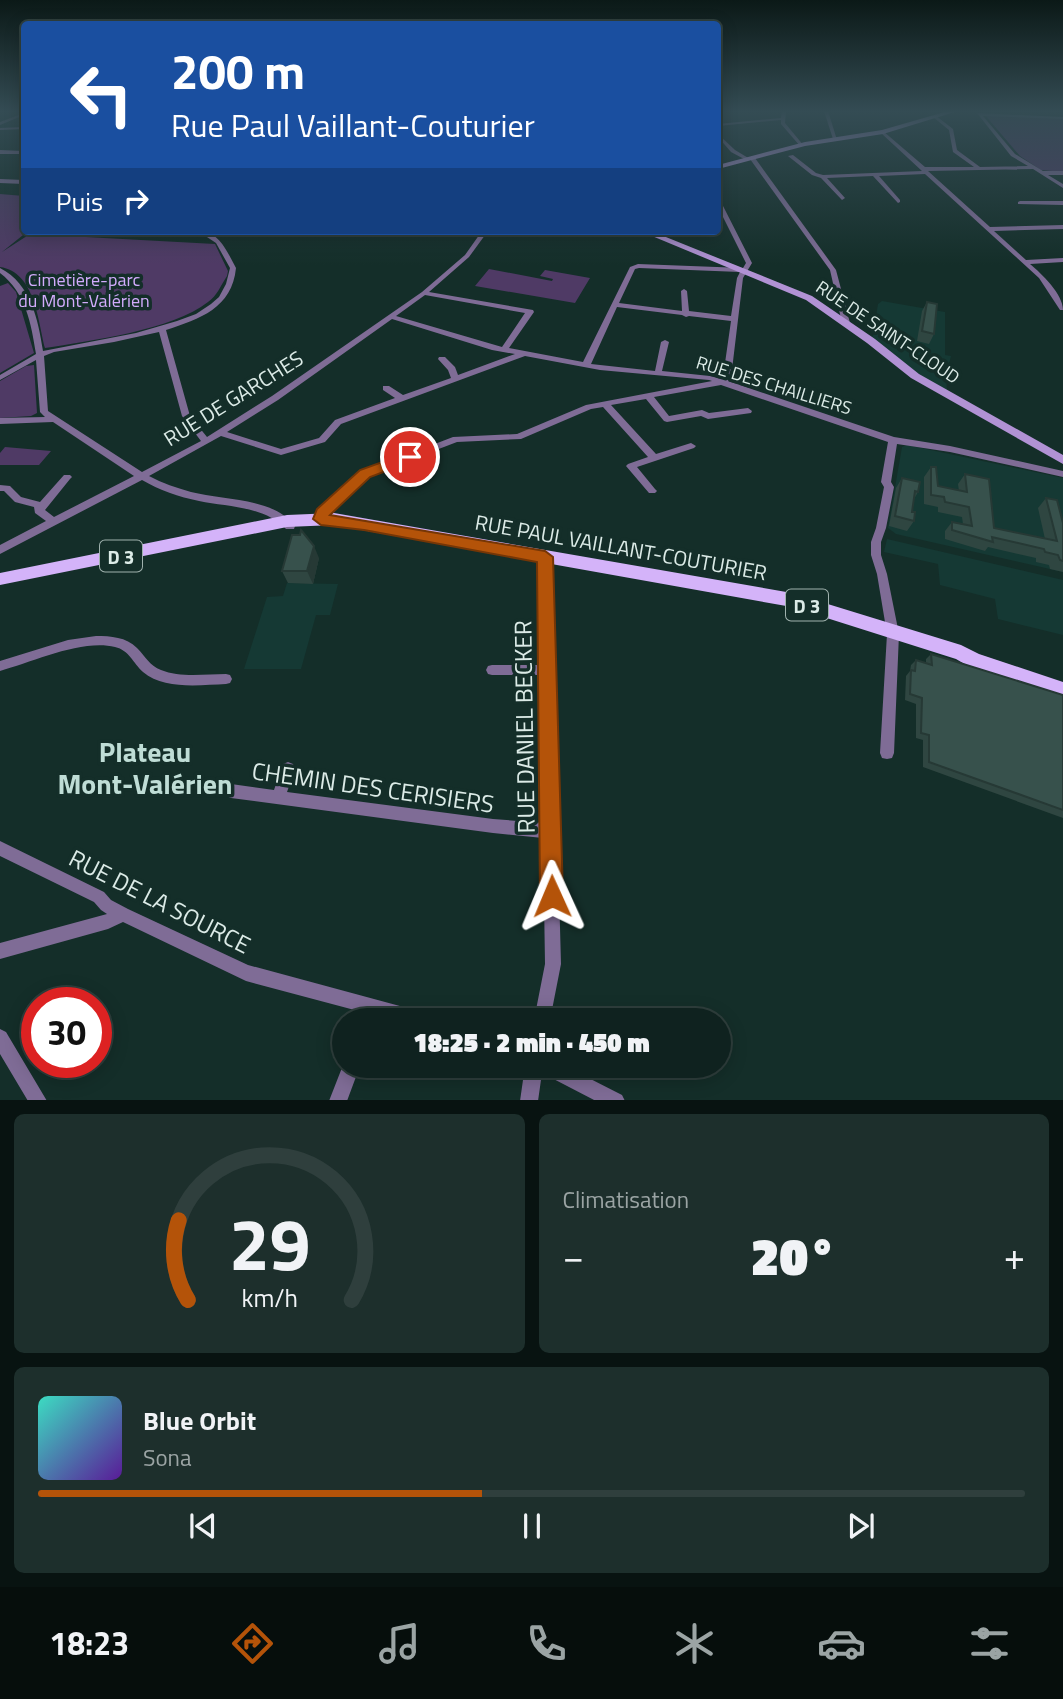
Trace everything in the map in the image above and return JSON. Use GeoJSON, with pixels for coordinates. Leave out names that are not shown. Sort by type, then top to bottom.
{"type":"FeatureCollection","features":[{"type":"Feature","properties":{"kind":"main road","name":"RUE PAUL VAILLANT-COUTURIER"},"geometry":{"type":"LineString","coordinates":[[0,579],[222,536],[264,532],[289,524],[323,521],[351,523],[792,600],[892,634],[961,653],[974,660],[1063,690]]}},
{"type":"Feature","properties":{"kind":"main road","name":"RUE PAUL VAILLANT-COUTURIER"},"geometry":{"type":"LineString","coordinates":[[961,653],[974,653],[1063,680]]}},
{"type":"Feature","properties":{"kind":"street"},"geometry":{"type":"LineString","coordinates":[[753,162],[829,264],[838,288],[837,312]]}},
{"type":"Feature","properties":{"kind":"street"},"geometry":{"type":"LineString","coordinates":[[799,162],[822,177],[926,170],[1031,168]]}},
{"type":"Feature","properties":{"kind":"street"},"geometry":{"type":"LineString","coordinates":[[917,162],[1027,263],[1051,288],[1063,308]]}},
{"type":"Feature","properties":{"kind":"street"},"geometry":{"type":"LineString","coordinates":[[971,162],[980,169]]}},
{"type":"Feature","properties":{"kind":"street"},"geometry":{"type":"LineString","coordinates":[[1023,162],[1063,186]]}},
{"type":"Feature","properties":{"kind":"street"},"geometry":{"type":"LineString","coordinates":[[1041,173],[1063,173]]}},
{"type":"Feature","properties":{"kind":"street"},"geometry":{"type":"LineString","coordinates":[[874,174],[898,201]]}},
{"type":"Feature","properties":{"kind":"street"},"geometry":{"type":"LineString","coordinates":[[822,177],[842,198]]}},
{"type":"Feature","properties":{"kind":"street"},"geometry":{"type":"LineString","coordinates":[[0,181],[21,182]]}},
{"type":"Feature","properties":{"kind":"street"},"geometry":{"type":"LineString","coordinates":[[1020,203],[1063,203]]}},
{"type":"Feature","properties":{"kind":"street"},"geometry":{"type":"LineString","coordinates":[[721,209],[746,266]]}},
{"type":"Feature","properties":{"kind":"street"},"geometry":{"type":"LineString","coordinates":[[990,229],[1063,227]]}},
{"type":"Feature","properties":{"kind":"street"},"geometry":{"type":"LineString","coordinates":[[0,377],[39,355],[162,327],[213,307],[229,285],[233,268],[219,242],[208,235]]}},
{"type":"Feature","properties":{"kind":"street","name":"RUE DE GARCHES"},"geometry":{"type":"LineString","coordinates":[[0,550],[206,442],[275,398],[424,293],[469,253],[482,235]]}},
{"type":"Feature","properties":{"kind":"street","name":"RUE DE SAINT-CLOUD"},"geometry":{"type":"LineString","coordinates":[[654,235],[725,262],[746,266],[837,312],[846,323],[915,376],[1063,460]]}},
{"type":"Feature","properties":{"kind":"street"},"geometry":{"type":"LineString","coordinates":[[1027,263],[1063,260]]}},
{"type":"Feature","properties":{"kind":"street"},"geometry":{"type":"LineString","coordinates":[[586,366],[631,271],[638,266],[746,266]]}},
{"type":"Feature","properties":{"kind":"street"},"geometry":{"type":"LineString","coordinates":[[323,521],[323,512],[365,474],[456,439],[518,438],[585,408],[722,382],[727,378],[740,278],[746,266]]}},
{"type":"Feature","properties":{"kind":"street"},"geometry":{"type":"LineString","coordinates":[[0,271],[16,283],[26,298],[39,355],[41,415]]}},
{"type":"Feature","properties":{"kind":"street"},"geometry":{"type":"LineString","coordinates":[[684,291],[686,315]]}},
{"type":"Feature","properties":{"kind":"street"},"geometry":{"type":"LineString","coordinates":[[424,293],[530,312],[505,349]]}},
{"type":"Feature","properties":{"kind":"street"},"geometry":{"type":"LineString","coordinates":[[615,305],[735,319]]}},
{"type":"Feature","properties":{"kind":"street","name":"RUE DES CHAILLIERS"},"geometry":{"type":"LineString","coordinates":[[392,317],[505,349],[586,366],[695,375],[893,440],[950,449],[1063,474]]}},
{"type":"Feature","properties":{"kind":"street"},"geometry":{"type":"LineString","coordinates":[[162,327],[186,416],[206,442]]}},
{"type":"Feature","properties":{"kind":"street"},"geometry":{"type":"LineString","coordinates":[[658,373],[665,342]]}},
{"type":"Feature","properties":{"kind":"street"},"geometry":{"type":"LineString","coordinates":[[220,433],[281,452],[322,440],[338,422],[526,354]]}},
{"type":"Feature","properties":{"kind":"street"},"geometry":{"type":"LineString","coordinates":[[442,359],[452,369],[456,379]]}},
{"type":"Feature","properties":{"kind":"street"},"geometry":{"type":"LineString","coordinates":[[386,388],[401,398]]}},
{"type":"Feature","properties":{"kind":"street"},"geometry":{"type":"LineString","coordinates":[[649,397],[667,419],[702,413],[708,416],[748,411]]}},
{"type":"Feature","properties":{"kind":"street"},"geometry":{"type":"LineString","coordinates":[[606,405],[654,458]]}},
{"type":"Feature","properties":{"kind":"street"},"geometry":{"type":"LineString","coordinates":[[0,421],[41,415],[57,419],[157,486],[188,495],[275,512],[289,524]]}},
{"type":"Feature","properties":{"kind":"street"},"geometry":{"type":"LineString","coordinates":[[887,753],[892,634],[882,574],[876,555],[876,542],[889,487],[887,482],[893,440]]}},
{"type":"Feature","properties":{"kind":"street"},"geometry":{"type":"LineString","coordinates":[[652,491],[631,466],[691,446]]}},
{"type":"Feature","properties":{"kind":"street"},"geometry":{"type":"LineString","coordinates":[[39,510],[67,477]]}},
{"type":"Feature","properties":{"kind":"street"},"geometry":{"type":"LineString","coordinates":[[0,488],[8,488],[18,500],[38,505],[39,510],[53,522]]}},
{"type":"Feature","properties":{"kind":"street","name":"RUE DANIEL BECKER"},"geometry":{"type":"LineString","coordinates":[[544,1008],[553,964],[545,557]]}},
{"type":"Feature","properties":{"kind":"street"},"geometry":{"type":"LineString","coordinates":[[0,666],[68,647],[111,641],[127,646],[138,654],[148,670],[163,675],[182,680],[226,679]]}},
{"type":"Feature","properties":{"kind":"street"},"geometry":{"type":"LineString","coordinates":[[492,670],[547,670]]}},
{"type":"Feature","properties":{"kind":"street"},"geometry":{"type":"LineString","coordinates":[[278,797],[288,769]]}},
{"type":"Feature","properties":{"kind":"street","name":"CHEMIN DES CERISIERS"},"geometry":{"type":"LineString","coordinates":[[231,791],[493,826],[551,831]]}},
{"type":"Feature","properties":{"kind":"street","name":"RUE DE LA SOURCE"},"geometry":{"type":"LineString","coordinates":[[0,848],[99,897],[106,905],[123,915],[246,973],[354,1008]]}},
{"type":"Feature","properties":{"kind":"street"},"geometry":{"type":"LineString","coordinates":[[0,951],[123,915]]}},
{"type":"Feature","properties":{"kind":"street"},"geometry":{"type":"LineString","coordinates":[[0,1038],[37,1100]]}},
{"type":"Feature","properties":{"kind":"street"},"geometry":{"type":"LineString","coordinates":[[338,1100],[347,1078]]}},
{"type":"Feature","properties":{"kind":"street"},"geometry":{"type":"LineString","coordinates":[[529,1100],[532,1078]]}},
{"type":"Feature","properties":{"kind":"street"},"geometry":{"type":"LineString","coordinates":[[571,1078],[614,1100]]}},
{"type":"Feature","properties":{"kind":"shaded area"},"geometry":{"type":"Polygon","coordinates":[[[882,301],[945,312],[945,355],[951,356],[946,376],[947,391],[917,373],[872,337],[880,324],[876,316],[878,304],[882,301]]]}},
{"type":"Feature","properties":{"kind":"shaded area"},"geometry":{"type":"Polygon","coordinates":[[[907,445],[1063,478],[1063,572],[896,534],[888,528],[902,447],[907,445]]]}},
{"type":"Feature","properties":{"kind":"shaded area"},"geometry":{"type":"Polygon","coordinates":[[[887,539],[1063,580],[1063,635],[998,619],[995,599],[940,585],[938,564],[884,552],[887,539]]]}},
{"type":"Feature","properties":{"kind":"shaded area"},"geometry":{"type":"Polygon","coordinates":[[[287,583],[338,584],[330,615],[316,615],[301,669],[244,669],[267,597],[283,596],[287,583]]]}},
{"type":"Feature","properties":{"kind":"green space"},"geometry":{"type":"Polygon","coordinates":[[[1030,162],[1063,162],[1063,172],[1041,170],[1030,162]]]}},
{"type":"Feature","properties":{"kind":"green space","name":"Cimetière-parc du Mont-Valérien"},"geometry":{"type":"Polygon","coordinates":[[[0,194],[21,196],[23,235],[2,252],[28,235],[215,244],[228,271],[211,300],[174,320],[130,333],[45,348],[37,312],[28,288],[12,271],[0,267],[0,194]]]}},
{"type":"Feature","properties":{"kind":"green space"},"geometry":{"type":"Polygon","coordinates":[[[489,269],[552,281],[553,279],[540,276],[545,270],[590,278],[575,303],[475,286],[489,269]]]}},
{"type":"Feature","properties":{"kind":"green space","name":"Cimetière-parc du Mont-Valérien"},"geometry":{"type":"Polygon","coordinates":[[[8,283],[16,292],[34,353],[0,373],[0,286],[8,283]]]}},
{"type":"Feature","properties":{"kind":"green space"},"geometry":{"type":"Polygon","coordinates":[[[34,365],[37,413],[31,416],[0,418],[0,381],[26,366],[34,365]]]}},
{"type":"Feature","properties":{"kind":"green space"},"geometry":{"type":"Polygon","coordinates":[[[5,447],[51,451],[39,465],[0,465],[0,453],[5,447]]]}},
{"type":"Feature","properties":{"kind":"building"},"geometry":{"type":"Polygon","coordinates":[[[927,302],[937,304],[934,334],[922,331],[927,302]]]}},
{"type":"Feature","properties":{"kind":"building"},"geometry":{"type":"Polygon","coordinates":[[[931,467],[936,467],[938,486],[967,492],[965,474],[989,479],[994,528],[1057,541],[1046,498],[1057,500],[1063,523],[1063,561],[1058,555],[1045,552],[1044,549],[992,537],[993,542],[952,530],[952,522],[972,526],[969,507],[945,502],[944,497],[931,495],[931,467]]]}},
{"type":"Feature","properties":{"kind":"building"},"geometry":{"type":"Polygon","coordinates":[[[902,478],[920,482],[918,492],[915,491],[912,512],[915,512],[914,521],[895,516],[902,478]]]}},
{"type":"Feature","properties":{"kind":"building"},"geometry":{"type":"Polygon","coordinates":[[[301,530],[314,546],[307,571],[282,571],[292,535],[300,535],[301,530]]]}},
{"type":"Feature","properties":{"kind":"building"},"geometry":{"type":"Polygon","coordinates":[[[931,654],[1063,695],[1063,810],[929,762],[929,735],[921,733],[922,698],[910,694],[911,670],[915,671],[916,660],[932,665],[931,654]]]}},
{"type":"Feature","properties":{"kind":"district","name":"Plateau Mont-Valérien"},"geometry":{"type":"Point","coordinates":[145,767]}},
{"type":"Feature","properties":{"kind":"route"},"geometry":{"type":"LineString","coordinates":[[410,457],[365,474],[323,512],[321,519],[364,524],[545,557],[552,896]]}}]}
